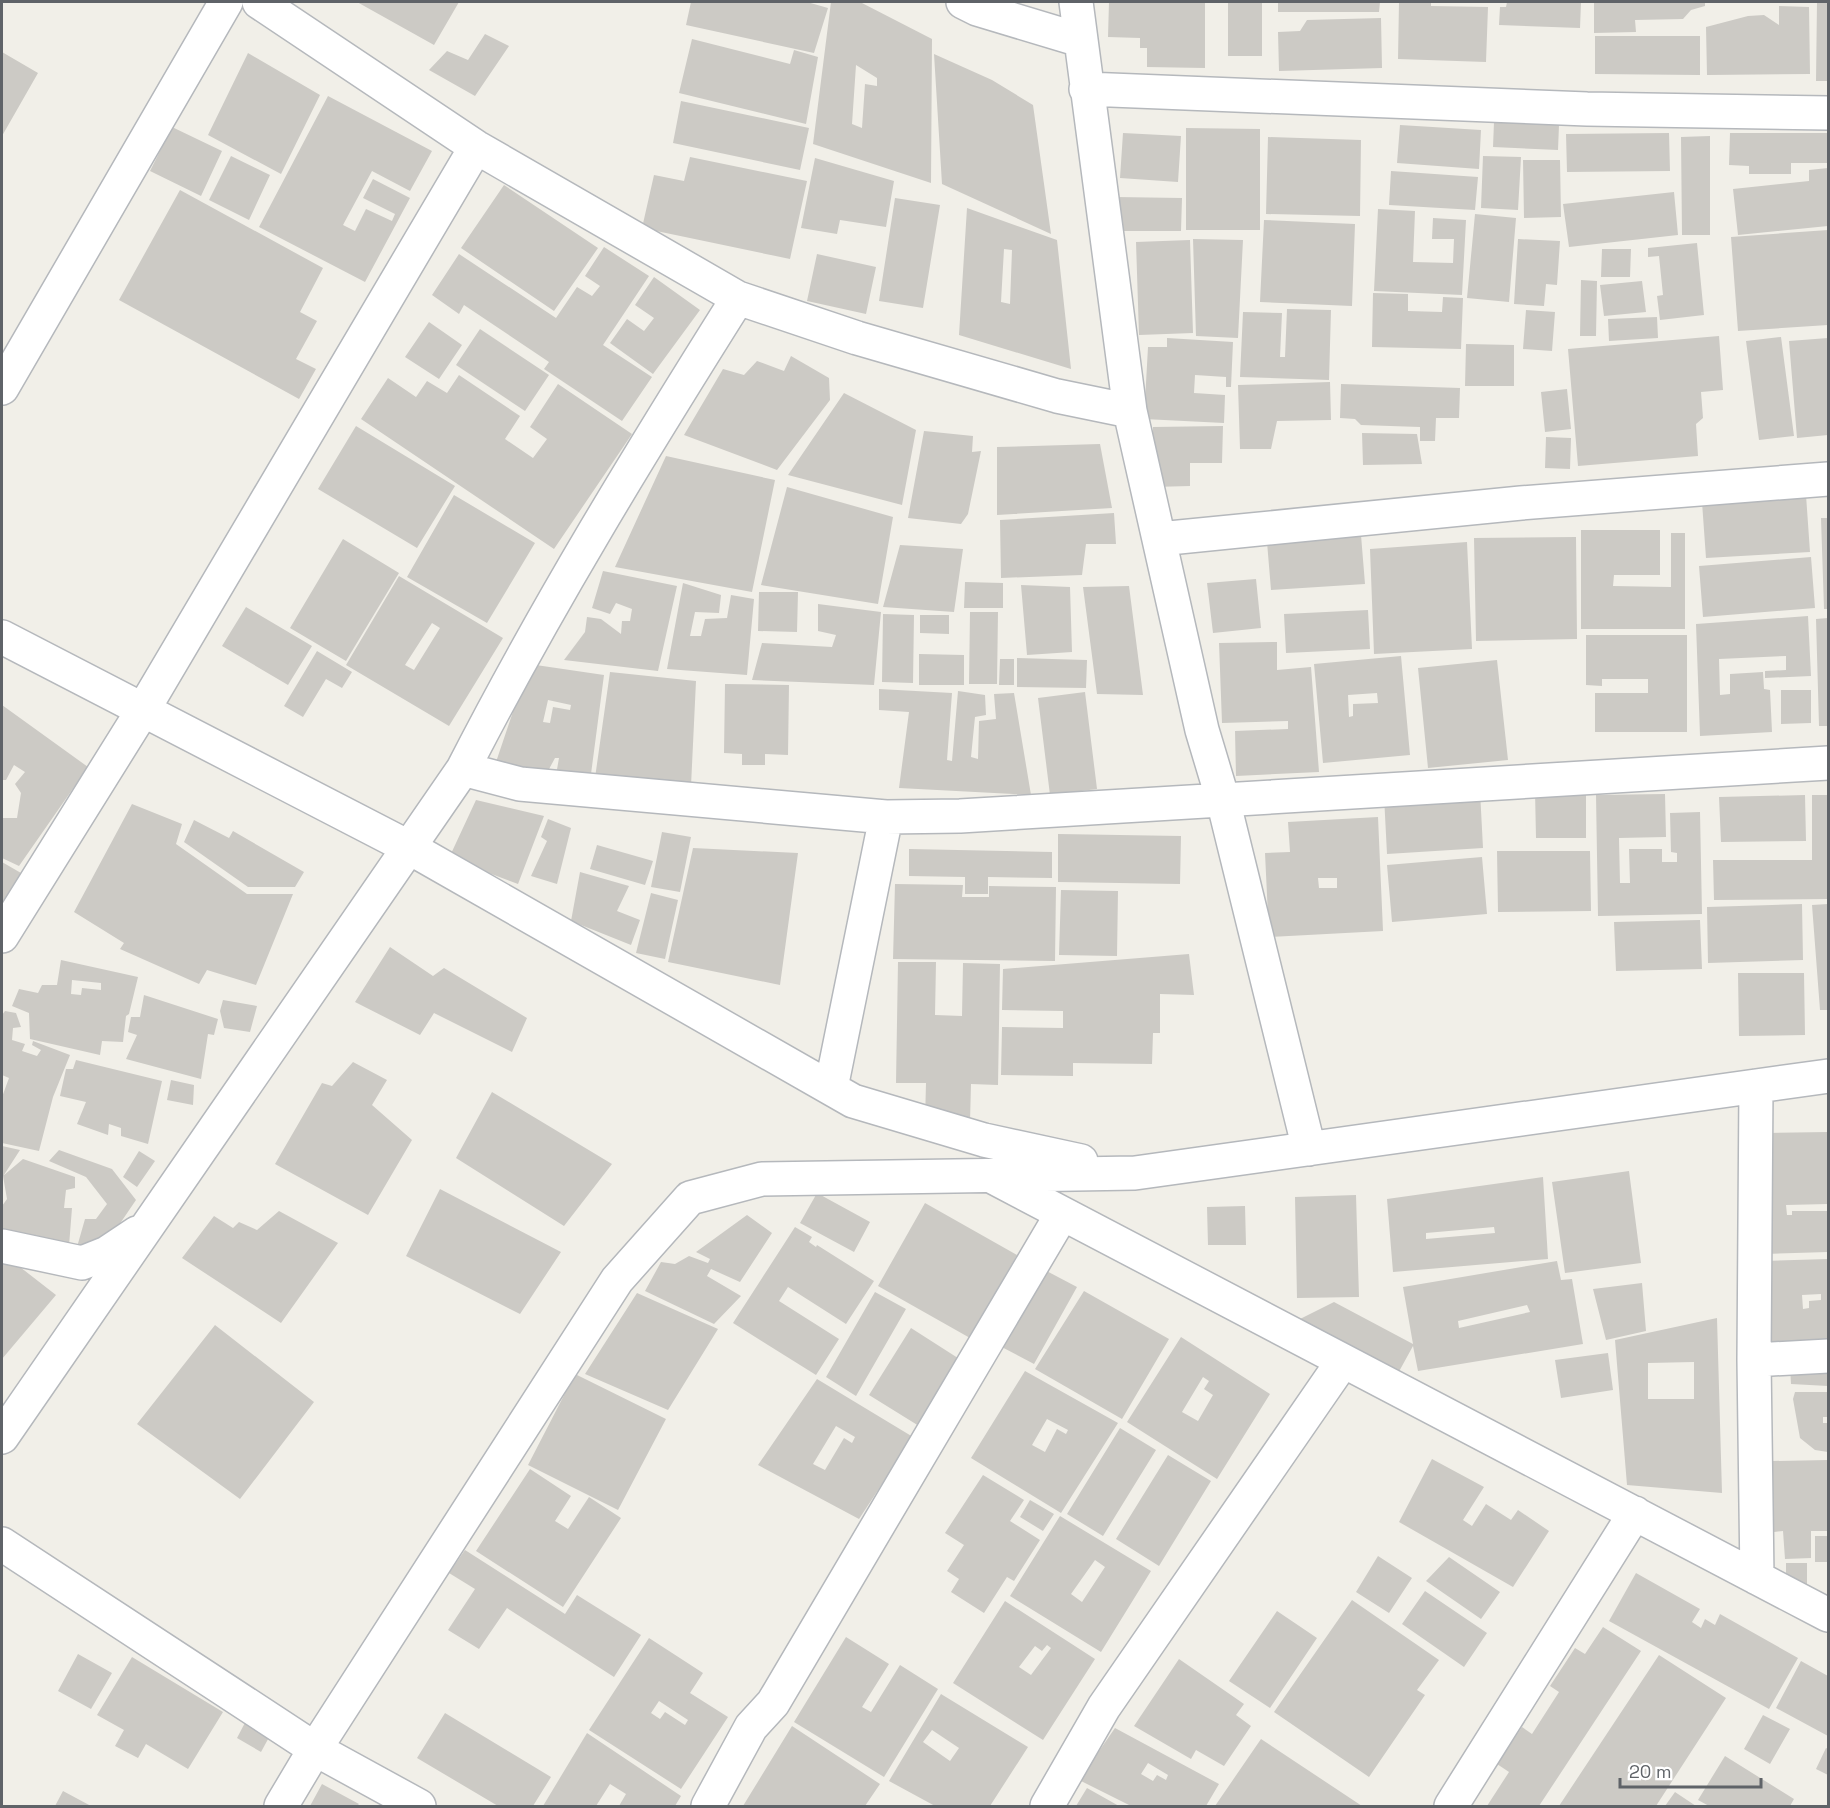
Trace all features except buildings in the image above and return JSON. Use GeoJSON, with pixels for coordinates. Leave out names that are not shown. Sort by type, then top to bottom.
{"type":"FeatureCollection","features":[{"type":"Feature","properties":{"kind":"street"},"geometry":{"type":"LineString","coordinates":[[2,388],[226,2]]}},
{"type":"Feature","properties":{"kind":"street"},"geometry":{"type":"LineString","coordinates":[[259,2],[476,147],[738,298],[857,338],[1046,393],[1130,411]]}},
{"type":"Feature","properties":{"kind":"street"},"geometry":{"type":"LineString","coordinates":[[963,2],[977,9],[1080,40]]}},
{"type":"Feature","properties":{"kind":"street"},"geometry":{"type":"LineString","coordinates":[[1076,2],[1130,411],[1203,730],[1223,800],[1309,1149]]}},
{"type":"Feature","properties":{"kind":"street"},"geometry":{"type":"LineString","coordinates":[[1086,89],[1587,109],[1828,113]]}},
{"type":"Feature","properties":{"kind":"street"},"geometry":{"type":"LineString","coordinates":[[2,936],[143,710],[476,147]]}},
{"type":"Feature","properties":{"kind":"street"},"geometry":{"type":"LineString","coordinates":[[2,1437],[463,769],[517,664],[631,467],[738,298]]}},
{"type":"Feature","properties":{"kind":"street"},"geometry":{"type":"LineString","coordinates":[[1159,539],[1521,503],[1828,479]]}},
{"type":"Feature","properties":{"kind":"street"},"geometry":{"type":"LineString","coordinates":[[2,637],[410,848],[853,1101],[984,1140],[1135,1173]]}},
{"type":"Feature","properties":{"kind":"street"},"geometry":{"type":"LineString","coordinates":[[463,769],[520,784],[886,817],[960,816],[1828,763]]}},
{"type":"Feature","properties":{"kind":"street"},"geometry":{"type":"LineString","coordinates":[[831,1088],[886,817]]}},
{"type":"Feature","properties":{"kind":"street"},"geometry":{"type":"LineString","coordinates":[[281,1806],[315,1749],[617,1280],[690,1198],[762,1179],[1135,1173],[1828,1076]]}},
{"type":"Feature","properties":{"kind":"street"},"geometry":{"type":"LineString","coordinates":[[1756,1086],[1754,1360],[1757,1578]]}},
{"type":"Feature","properties":{"kind":"street"},"geometry":{"type":"LineString","coordinates":[[990,1176],[1828,1615]]}},
{"type":"Feature","properties":{"kind":"street"},"geometry":{"type":"LineString","coordinates":[[708,1806],[751,1727],[773,1703],[1062,1214]]}},
{"type":"Feature","properties":{"kind":"street"},"geometry":{"type":"LineString","coordinates":[[2,1246],[82,1263],[107,1253],[151,1224]]}},
{"type":"Feature","properties":{"kind":"street"},"geometry":{"type":"LineString","coordinates":[[1754,1360],[1828,1356]]}},
{"type":"Feature","properties":{"kind":"street"},"geometry":{"type":"LineString","coordinates":[[1047,1806],[1104,1707],[1343,1360]]}},
{"type":"Feature","properties":{"kind":"street"},"geometry":{"type":"LineString","coordinates":[[1451,1806],[1635,1513]]}},
{"type":"Feature","properties":{"kind":"street"},"geometry":{"type":"LineString","coordinates":[[2,1544],[315,1749],[419,1806]]}}]}
